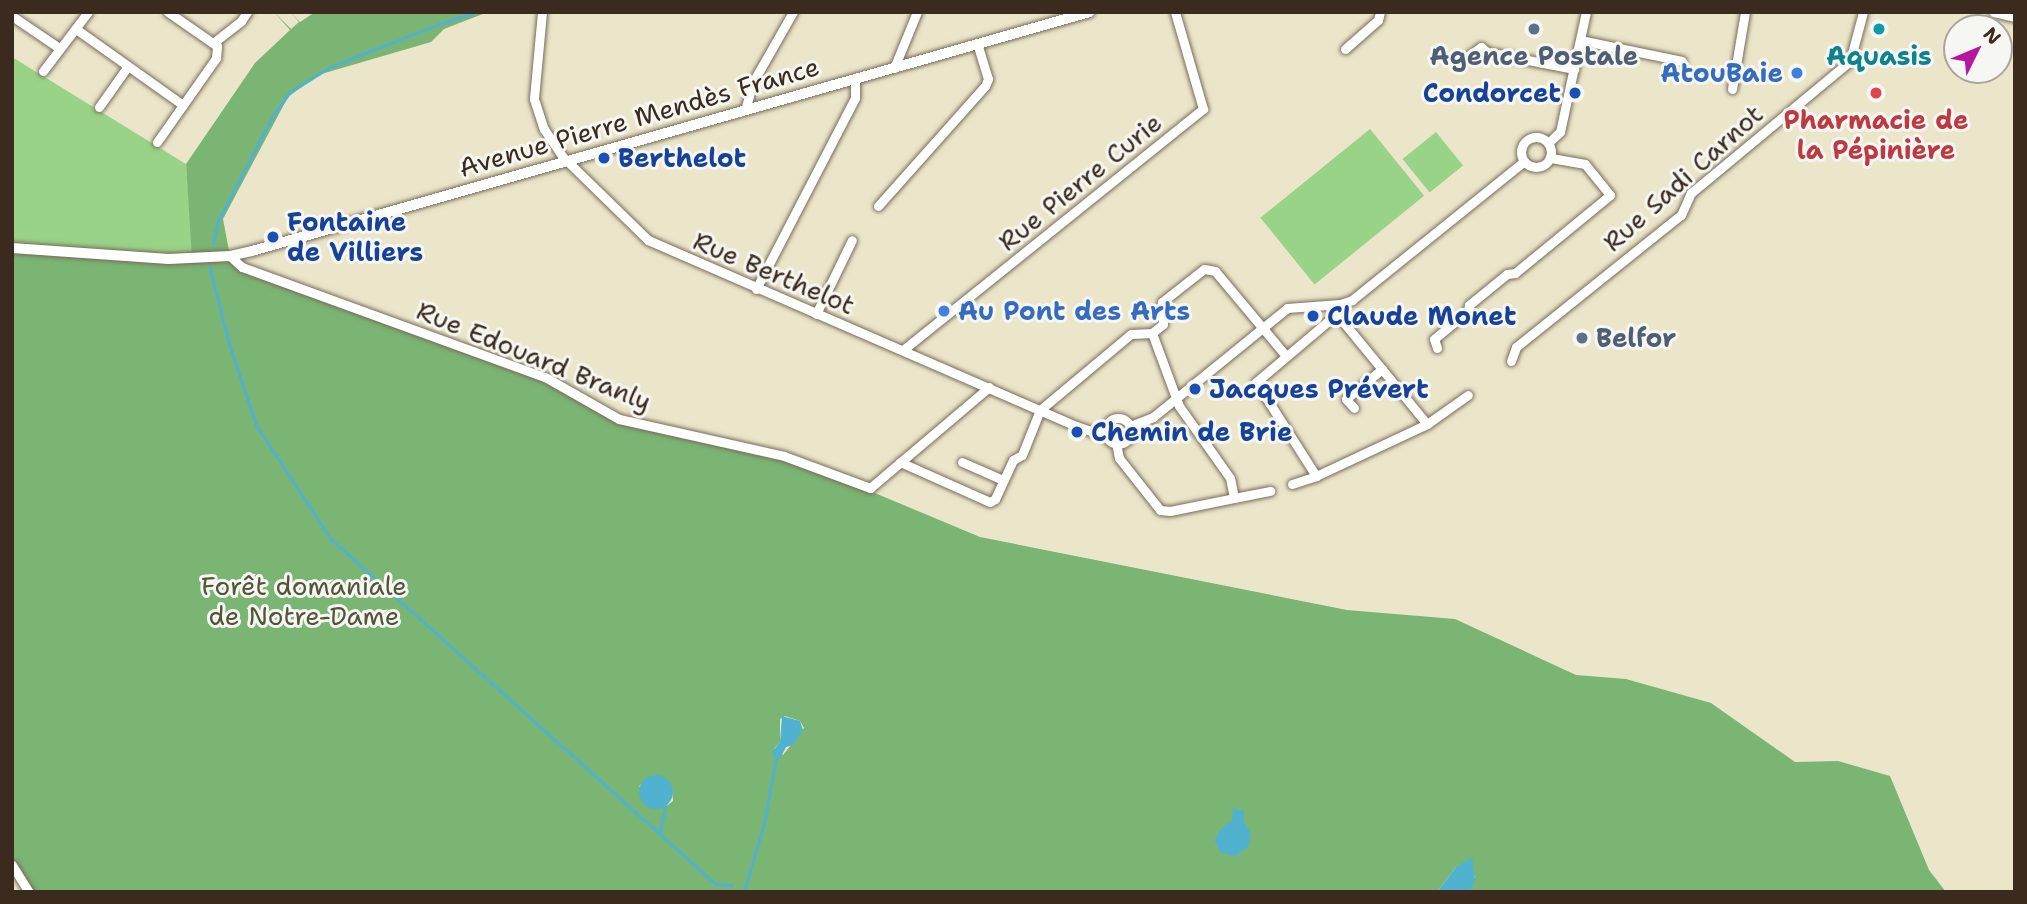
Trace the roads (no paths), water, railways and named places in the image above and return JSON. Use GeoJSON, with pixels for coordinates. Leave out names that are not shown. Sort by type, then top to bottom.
{"type":"FeatureCollection","features":[{"type":"Feature","properties":{"kind":"main road","name":"Avenue Pierre Mendès France"},"geometry":{"type":"LineString","coordinates":[[12,248],[169,259],[230,256],[1090,12]]}},
{"type":"Feature","properties":{"kind":"main road"},"geometry":{"type":"LineString","coordinates":[[1994,12],[2015,17]]}},
{"type":"Feature","properties":{"kind":"street"},"geometry":{"type":"LineString","coordinates":[[43,71],[88,12]]}},
{"type":"Feature","properties":{"kind":"street"},"geometry":{"type":"LineString","coordinates":[[157,142],[216,58],[217,46],[168,12]]}},
{"type":"Feature","properties":{"kind":"street"},"geometry":{"type":"LineString","coordinates":[[213,43],[241,21],[247,12]]}},
{"type":"Feature","properties":{"kind":"street","name":"Rue Berthelot"},"geometry":{"type":"LineString","coordinates":[[542,12],[534,99],[544,129],[567,162],[649,240],[756,289],[1040,410],[1093,432],[1105,431]]}},
{"type":"Feature","properties":{"kind":"street"},"geometry":{"type":"LineString","coordinates":[[745,110],[753,82],[793,12]]}},
{"type":"Feature","properties":{"kind":"street"},"geometry":{"type":"LineString","coordinates":[[894,68],[917,12]]}},
{"type":"Feature","properties":{"kind":"street","name":"Rue Pierre Curie"},"geometry":{"type":"LineString","coordinates":[[903,350],[1203,109],[1175,12]]}},
{"type":"Feature","properties":{"kind":"street"},"geometry":{"type":"LineString","coordinates":[[1345,49],[1378,20],[1380,12]]}},
{"type":"Feature","properties":{"kind":"street"},"geometry":{"type":"LineString","coordinates":[[1548,143],[1560,132],[1586,12]]}},
{"type":"Feature","properties":{"kind":"street"},"geometry":{"type":"LineString","coordinates":[[1732,89],[1745,12]]}},
{"type":"Feature","properties":{"kind":"street","name":"Rue Sadi Carnot"},"geometry":{"type":"LineString","coordinates":[[1511,361],[1516,347],[1681,215],[1691,193],[1850,61],[1863,12]]}},
{"type":"Feature","properties":{"kind":"street"},"geometry":{"type":"LineString","coordinates":[[12,16],[59,48]]}},
{"type":"Feature","properties":{"kind":"street"},"geometry":{"type":"LineString","coordinates":[[76,29],[183,105]]}},
{"type":"Feature","properties":{"kind":"street"},"geometry":{"type":"LineString","coordinates":[[1580,40],[1682,61]]}},
{"type":"Feature","properties":{"kind":"street"},"geometry":{"type":"LineString","coordinates":[[878,206],[985,86],[988,79],[977,44]]}},
{"type":"Feature","properties":{"kind":"street"},"geometry":{"type":"LineString","coordinates":[[1461,62],[1481,47],[1487,52],[1574,69]]}},
{"type":"Feature","properties":{"kind":"street"},"geometry":{"type":"LineString","coordinates":[[99,107],[128,66]]}},
{"type":"Feature","properties":{"kind":"street"},"geometry":{"type":"LineString","coordinates":[[756,289],[855,98],[855,79]]}},
{"type":"Feature","properties":{"kind":"street"},"geometry":{"type":"LineString","coordinates":[[1524,161],[1522,146],[1529,139],[1539,138],[1548,143]]}},
{"type":"Feature","properties":{"kind":"street"},"geometry":{"type":"LineString","coordinates":[[1548,143],[1550,158]]}},
{"type":"Feature","properties":{"kind":"street"},"geometry":{"type":"LineString","coordinates":[[1437,348],[1434,339],[1468,311],[1469,305],[1507,274],[1515,273],[1611,195],[1584,164],[1550,158],[1538,167],[1524,161]]}},
{"type":"Feature","properties":{"kind":"street"},"geometry":{"type":"LineString","coordinates":[[1130,426],[1153,416],[1287,307],[1340,304],[1352,300],[1524,161]]}},
{"type":"Feature","properties":{"kind":"street"},"geometry":{"type":"LineString","coordinates":[[816,314],[852,240]]}},
{"type":"Feature","properties":{"kind":"street","name":"Rue Edouard Branly"},"geometry":{"type":"LineString","coordinates":[[230,256],[242,267],[545,377],[620,419],[784,456],[870,488],[900,462]]}},
{"type":"Feature","properties":{"kind":"street"},"geometry":{"type":"LineString","coordinates":[[989,387],[900,462],[990,502],[995,499],[1013,460],[1023,455],[1040,410],[1130,334],[1152,334],[1163,324],[1162,302],[1204,269],[1215,271],[1286,356]]}},
{"type":"Feature","properties":{"kind":"street"},"geometry":{"type":"LineString","coordinates":[[1316,476],[1256,382],[1333,317],[1340,318],[1427,424]]}},
{"type":"Feature","properties":{"kind":"street"},"geometry":{"type":"LineString","coordinates":[[1152,334],[1175,398],[1230,478],[1234,498]]}},
{"type":"Feature","properties":{"kind":"street"},"geometry":{"type":"LineString","coordinates":[[1354,408],[1346,399],[1382,369]]}},
{"type":"Feature","properties":{"kind":"street"},"geometry":{"type":"LineString","coordinates":[[1292,484],[1316,476],[1427,424],[1468,395]]}},
{"type":"Feature","properties":{"kind":"street"},"geometry":{"type":"LineString","coordinates":[[1130,426],[1125,420],[1117,418],[1107,424],[1105,431],[1108,439],[1115,443],[1119,458],[1160,510],[1170,511],[1270,491]]}},
{"type":"Feature","properties":{"kind":"street"},"geometry":{"type":"LineString","coordinates":[[1115,443],[1127,439],[1130,426]]}},
{"type":"Feature","properties":{"kind":"street"},"geometry":{"type":"LineString","coordinates":[[962,462],[1003,480]]}},
{"type":"Feature","properties":{"kind":"street"},"geometry":{"type":"LineString","coordinates":[[12,865],[29,892]]}},
{"type":"Feature","properties":{"kind":"water"},"geometry":{"type":"Polygon","coordinates":[[[782,716],[800,721],[803,730],[793,745],[786,747],[781,757],[774,758],[772,752],[780,742],[782,716]]]}},
{"type":"Feature","properties":{"kind":"water"},"geometry":{"type":"Polygon","coordinates":[[[656,775],[668,780],[673,792],[668,804],[656,809],[644,804],[639,792],[644,780],[656,775]]]}},
{"type":"Feature","properties":{"kind":"water"},"geometry":{"type":"Polygon","coordinates":[[[1233,808],[1244,811],[1244,821],[1251,834],[1248,847],[1235,856],[1220,852],[1215,841],[1219,831],[1232,820],[1233,808]]]}},
{"type":"Feature","properties":{"kind":"water"},"geometry":{"type":"Polygon","coordinates":[[[1472,857],[1475,880],[1470,892],[1437,892],[1456,867],[1472,857]]]}},
{"type":"Feature","properties":{"kind":"waterway"},"geometry":{"type":"LineString","coordinates":[[213,244],[218,221],[271,119],[290,92],[330,67],[477,12]]}},
{"type":"Feature","properties":{"kind":"waterway"},"geometry":{"type":"LineString","coordinates":[[210,267],[230,346],[257,426],[331,539],[716,884],[732,885]]}},
{"type":"Feature","properties":{"kind":"waterway"},"geometry":{"type":"LineString","coordinates":[[744,890],[764,824],[776,758]]}},
{"type":"Feature","properties":{"kind":"waterway"},"geometry":{"type":"LineString","coordinates":[[659,834],[665,807]]}},
{"type":"Feature","properties":{"kind":"place","name":"Agence Postale"},"geometry":{"type":"Point","coordinates":[1534,29]}},
{"type":"Feature","properties":{"kind":"place","name":"Aquasis"},"geometry":{"type":"Point","coordinates":[1879,29]}},
{"type":"Feature","properties":{"kind":"place","name":"AtouBaie"},"geometry":{"type":"Point","coordinates":[1797,73]}},
{"type":"Feature","properties":{"kind":"place","name":"Condorcet"},"geometry":{"type":"Point","coordinates":[1575,93]}},
{"type":"Feature","properties":{"kind":"place","name":"Pharmacie de la Pépinière"},"geometry":{"type":"Point","coordinates":[1876,93]}},
{"type":"Feature","properties":{"kind":"place","name":"Berthelot"},"geometry":{"type":"Point","coordinates":[604,158]}},
{"type":"Feature","properties":{"kind":"place","name":"Fontaine de Villiers"},"geometry":{"type":"Point","coordinates":[273,237]}},
{"type":"Feature","properties":{"kind":"place","name":"Au Pont des Arts"},"geometry":{"type":"Point","coordinates":[944,311]}},
{"type":"Feature","properties":{"kind":"place","name":"Claude Monet"},"geometry":{"type":"Point","coordinates":[1313,316]}},
{"type":"Feature","properties":{"kind":"place","name":"Belfor"},"geometry":{"type":"Point","coordinates":[1582,338]}},
{"type":"Feature","properties":{"kind":"place","name":"Jacques Prévert"},"geometry":{"type":"Point","coordinates":[1195,389]}},
{"type":"Feature","properties":{"kind":"place","name":"Chemin de Brie"},"geometry":{"type":"Point","coordinates":[1077,432]}},
{"type":"Feature","properties":{"kind":"park label","name":"Forêt domaniale de Notre-Dame"},"geometry":{"type":"Point","coordinates":[304,601]}}]}
